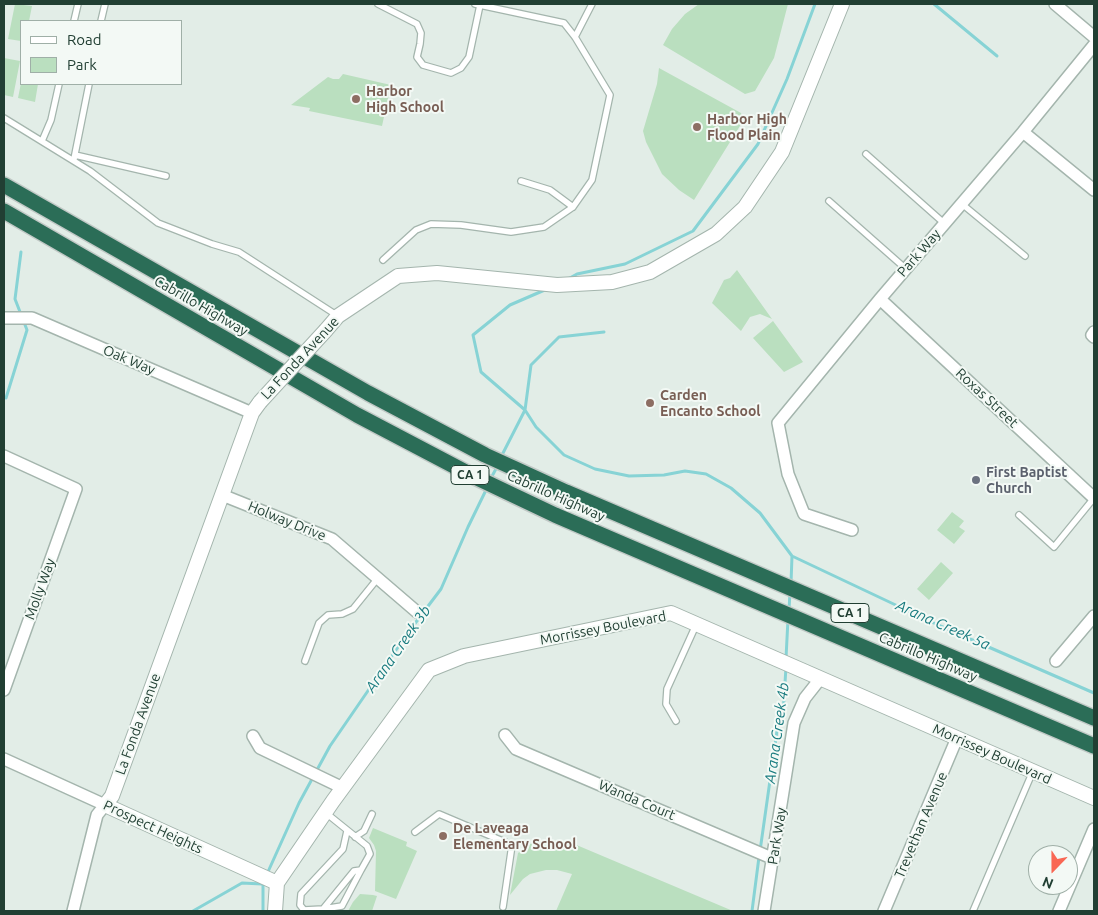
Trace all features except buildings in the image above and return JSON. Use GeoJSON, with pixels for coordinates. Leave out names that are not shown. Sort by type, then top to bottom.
{"type":"FeatureCollection","features":[{"type":"Feature","properties":{"kind":"highway","name":"Cabrillo Highway"},"geometry":{"type":"LineString","coordinates":[[4,185],[368,393],[485,455],[566,492],[1094,718]]}},
{"type":"Feature","properties":{"kind":"highway","name":"Cabrillo Highway"},"geometry":{"type":"LineString","coordinates":[[4,211],[358,416],[475,478],[556,515],[1094,746]]}},
{"type":"Feature","properties":{"kind":"highway"},"geometry":{"type":"LineString","coordinates":[[962,689],[1094,755]]}},
{"type":"Feature","properties":{"kind":"street","name":"La Fonda Avenue"},"geometry":{"type":"LineString","coordinates":[[73,911],[97,815],[112,796],[256,407],[338,316],[398,276],[437,273],[557,285],[612,282],[650,272],[716,234],[745,207],[782,152],[842,4]]}},
{"type":"Feature","properties":{"kind":"street"},"geometry":{"type":"LineString","coordinates":[[1055,4],[1094,37]]}},
{"type":"Feature","properties":{"kind":"street","name":"Park Way"},"geometry":{"type":"LineString","coordinates":[[852,530],[804,514],[788,474],[778,423],[1094,45]]}},
{"type":"Feature","properties":{"kind":"street"},"geometry":{"type":"LineString","coordinates":[[1023,132],[1094,190]]}},
{"type":"Feature","properties":{"kind":"street","name":"Roxas Street"},"geometry":{"type":"LineString","coordinates":[[880,299],[1094,498]]}},
{"type":"Feature","properties":{"kind":"street","name":"Oak Way"},"geometry":{"type":"LineString","coordinates":[[4,318],[32,318],[256,407]]}},
{"type":"Feature","properties":{"kind":"street"},"geometry":{"type":"LineString","coordinates":[[1094,332],[1092,335],[1094,337]]}},
{"type":"Feature","properties":{"kind":"street","name":"Molly Way"},"geometry":{"type":"LineString","coordinates":[[4,456],[76,489],[4,690]]}},
{"type":"Feature","properties":{"kind":"street","name":"Holway Drive"},"geometry":{"type":"LineString","coordinates":[[222,495],[332,539],[417,612]]}},
{"type":"Feature","properties":{"kind":"street","name":"Morrissey Boulevard"},"geometry":{"type":"LineString","coordinates":[[277,883],[429,670],[464,656],[671,613],[1094,798]]}},
{"type":"Feature","properties":{"kind":"street"},"geometry":{"type":"LineString","coordinates":[[1056,661],[1094,616]]}},
{"type":"Feature","properties":{"kind":"street","name":"Park Way"},"geometry":{"type":"LineString","coordinates":[[764,911],[774,859],[794,723],[805,698],[820,679]]}},
{"type":"Feature","properties":{"kind":"street"},"geometry":{"type":"LineString","coordinates":[[253,736],[260,748],[343,788]]}},
{"type":"Feature","properties":{"kind":"street","name":"Wanda Court"},"geometry":{"type":"LineString","coordinates":[[505,736],[516,749],[774,859]]}},
{"type":"Feature","properties":{"kind":"street","name":"Trevethan Avenue"},"geometry":{"type":"LineString","coordinates":[[884,911],[957,738]]}},
{"type":"Feature","properties":{"kind":"street","name":"Prospect Heights"},"geometry":{"type":"LineString","coordinates":[[4,759],[277,883]]}},
{"type":"Feature","properties":{"kind":"street"},"geometry":{"type":"LineString","coordinates":[[1059,911],[1094,829]]}},
{"type":"Feature","properties":{"kind":"street"},"geometry":{"type":"LineString","coordinates":[[275,911],[277,883]]}},
{"type":"Feature","properties":{"kind":"lane"},"geometry":{"type":"LineString","coordinates":[[74,20],[78,4]]}},
{"type":"Feature","properties":{"kind":"lane"},"geometry":{"type":"LineString","coordinates":[[102,20],[105,4]]}},
{"type":"Feature","properties":{"kind":"lane"},"geometry":{"type":"LineString","coordinates":[[378,4],[417,24],[421,33],[417,57],[422,65],[451,73],[461,68],[469,57],[477,4],[564,24],[575,37],[610,95],[592,180],[573,207],[544,227],[511,232],[461,225],[431,224],[416,230],[383,260]]}},
{"type":"Feature","properties":{"kind":"lane"},"geometry":{"type":"LineString","coordinates":[[575,37],[592,4]]}},
{"type":"Feature","properties":{"kind":"lane"},"geometry":{"type":"LineString","coordinates":[[42,140],[51,120],[59,85]]}},
{"type":"Feature","properties":{"kind":"lane"},"geometry":{"type":"LineString","coordinates":[[74,158],[89,85]]}},
{"type":"Feature","properties":{"kind":"lane"},"geometry":{"type":"LineString","coordinates":[[4,118],[74,158],[158,223],[212,244],[239,252],[338,316]]}},
{"type":"Feature","properties":{"kind":"lane"},"geometry":{"type":"LineString","coordinates":[[866,154],[944,224]]}},
{"type":"Feature","properties":{"kind":"lane"},"geometry":{"type":"LineString","coordinates":[[74,158],[166,176]]}},
{"type":"Feature","properties":{"kind":"lane"},"geometry":{"type":"LineString","coordinates":[[521,181],[550,190],[573,207]]}},
{"type":"Feature","properties":{"kind":"lane"},"geometry":{"type":"LineString","coordinates":[[829,201],[906,269]]}},
{"type":"Feature","properties":{"kind":"lane"},"geometry":{"type":"LineString","coordinates":[[962,204],[1024,256]]}},
{"type":"Feature","properties":{"kind":"lane"},"geometry":{"type":"LineString","coordinates":[[1019,515],[1054,547],[1094,498]]}},
{"type":"Feature","properties":{"kind":"lane"},"geometry":{"type":"LineString","coordinates":[[305,661],[319,623],[328,615],[342,614],[353,609],[378,578]]}},
{"type":"Feature","properties":{"kind":"lane"},"geometry":{"type":"LineString","coordinates":[[676,721],[666,704],[667,690],[696,624]]}},
{"type":"Feature","properties":{"kind":"lane"},"geometry":{"type":"LineString","coordinates":[[973,911],[1033,771]]}},
{"type":"Feature","properties":{"kind":"lane"},"geometry":{"type":"LineString","coordinates":[[326,813],[367,846],[370,854],[342,906],[324,910],[304,910],[300,905],[301,894],[343,849],[347,831]]}},
{"type":"Feature","properties":{"kind":"lane"},"geometry":{"type":"LineString","coordinates":[[355,837],[364,831],[372,814]]}},
{"type":"Feature","properties":{"kind":"lane"},"geometry":{"type":"LineString","coordinates":[[415,832],[439,814],[512,845],[503,907]]}},
{"type":"Feature","properties":{"kind":"lane"},"geometry":{"type":"LineString","coordinates":[[324,910],[354,871],[361,870]]}},
{"type":"Feature","properties":{"kind":"green space"},"geometry":{"type":"Polygon","coordinates":[[[15,4],[32,6],[29,20],[20,20],[20,41],[8,39],[15,4]]]}},
{"type":"Feature","properties":{"kind":"green space"},"geometry":{"type":"Polygon","coordinates":[[[699,4],[788,4],[774,58],[755,91],[745,94],[663,45],[672,29],[685,14],[699,4]]]}},
{"type":"Feature","properties":{"kind":"green space"},"geometry":{"type":"Polygon","coordinates":[[[4,58],[20,61],[13,97],[4,95],[4,58]]]}},
{"type":"Feature","properties":{"kind":"green space"},"geometry":{"type":"Polygon","coordinates":[[[659,68],[741,113],[743,121],[694,200],[679,190],[662,174],[646,142],[643,131],[657,84],[659,68]]]}},
{"type":"Feature","properties":{"kind":"green space"},"geometry":{"type":"Polygon","coordinates":[[[343,74],[391,85],[382,126],[309,111],[310,108],[291,105],[328,77],[339,79],[343,74]]]}},
{"type":"Feature","properties":{"kind":"green space"},"geometry":{"type":"Polygon","coordinates":[[[21,85],[38,85],[35,102],[18,98],[21,85]]]}},
{"type":"Feature","properties":{"kind":"green space"},"geometry":{"type":"Polygon","coordinates":[[[737,270],[772,319],[760,314],[750,317],[741,331],[712,303],[724,280],[730,278],[737,270]]]}},
{"type":"Feature","properties":{"kind":"green space"},"geometry":{"type":"Polygon","coordinates":[[[773,321],[803,362],[784,372],[753,338],[773,321]]]}},
{"type":"Feature","properties":{"kind":"green space"},"geometry":{"type":"Polygon","coordinates":[[[952,512],[964,521],[959,527],[965,531],[954,544],[937,530],[952,512]]]}},
{"type":"Feature","properties":{"kind":"green space"},"geometry":{"type":"Polygon","coordinates":[[[941,562],[953,573],[929,600],[917,589],[941,562]]]}},
{"type":"Feature","properties":{"kind":"green space"},"geometry":{"type":"Polygon","coordinates":[[[373,828],[407,842],[406,846],[417,851],[396,899],[375,891],[376,851],[369,838],[373,828]]]}},
{"type":"Feature","properties":{"kind":"green space"},"geometry":{"type":"Polygon","coordinates":[[[567,841],[733,911],[556,911],[572,874],[557,870],[546,870],[530,874],[523,879],[510,895],[518,853],[533,842],[567,841]]]}},
{"type":"Feature","properties":{"kind":"green space"},"geometry":{"type":"Polygon","coordinates":[[[360,894],[377,896],[372,911],[348,911],[353,902],[360,894]]]}},
{"type":"Feature","properties":{"kind":"waterway"},"geometry":{"type":"LineString","coordinates":[[568,279],[577,274],[625,264],[693,231],[758,144],[787,79],[815,4]]}},
{"type":"Feature","properties":{"kind":"waterway"},"geometry":{"type":"LineString","coordinates":[[934,4],[997,56]]}},
{"type":"Feature","properties":{"kind":"waterway"},"geometry":{"type":"LineString","coordinates":[[6,398],[27,330],[15,299],[21,252]]}},
{"type":"Feature","properties":{"kind":"waterway"},"geometry":{"type":"LineString","coordinates":[[547,289],[510,305],[473,335],[481,372],[525,410],[536,427],[564,455],[595,469],[629,476],[664,475],[685,471],[706,474],[731,488],[760,513],[792,556]]}},
{"type":"Feature","properties":{"kind":"waterway"},"geometry":{"type":"LineString","coordinates":[[501,457],[525,410],[531,365],[559,337],[604,332]]}},
{"type":"Feature","properties":{"kind":"waterway","name":"Arana Creek 3b"},"geometry":{"type":"LineString","coordinates":[[490,480],[498,465]]}},
{"type":"Feature","properties":{"kind":"waterway","name":"Arana Creek 3b"},"geometry":{"type":"LineString","coordinates":[[267,874],[299,803],[330,746],[407,634],[441,589],[487,488]]}},
{"type":"Feature","properties":{"kind":"waterway","name":"Arana Creek 5a"},"geometry":{"type":"LineString","coordinates":[[792,556],[938,625],[1094,693]]}},
{"type":"Feature","properties":{"kind":"waterway","name":"Arana Creek 4b"},"geometry":{"type":"LineString","coordinates":[[791,583],[792,556]]}},
{"type":"Feature","properties":{"kind":"waterway","name":"Arana Creek 4b"},"geometry":{"type":"LineString","coordinates":[[789,610],[790,592]]}},
{"type":"Feature","properties":{"kind":"waterway","name":"Arana Creek 4b"},"geometry":{"type":"LineString","coordinates":[[786,658],[788,619]]}},
{"type":"Feature","properties":{"kind":"waterway","name":"Arana Creek 4b"},"geometry":{"type":"LineString","coordinates":[[760,851],[777,731],[783,715],[786,667]]}},
{"type":"Feature","properties":{"kind":"waterway","name":"Arana Creek 4b"},"geometry":{"type":"LineString","coordinates":[[752,911],[759,857]]}},
{"type":"Feature","properties":{"kind":"waterway"},"geometry":{"type":"LineString","coordinates":[[263,882],[263,911]]}},
{"type":"Feature","properties":{"kind":"waterway"},"geometry":{"type":"LineString","coordinates":[[193,911],[242,883],[262,884]]}},
{"type":"Feature","properties":{"kind":"place","name":"Harbor High School"},"geometry":{"type":"Point","coordinates":[356,99]}},
{"type":"Feature","properties":{"kind":"place","name":"Harbor High Flood Plain"},"geometry":{"type":"Point","coordinates":[697,127]}},
{"type":"Feature","properties":{"kind":"place","name":"Carden Encanto School"},"geometry":{"type":"Point","coordinates":[650,403]}},
{"type":"Feature","properties":{"kind":"place","name":"First Baptist Church"},"geometry":{"type":"Point","coordinates":[976,480]}},
{"type":"Feature","properties":{"kind":"place","name":"De Laveaga Elementary School"},"geometry":{"type":"Point","coordinates":[443,836]}}]}
